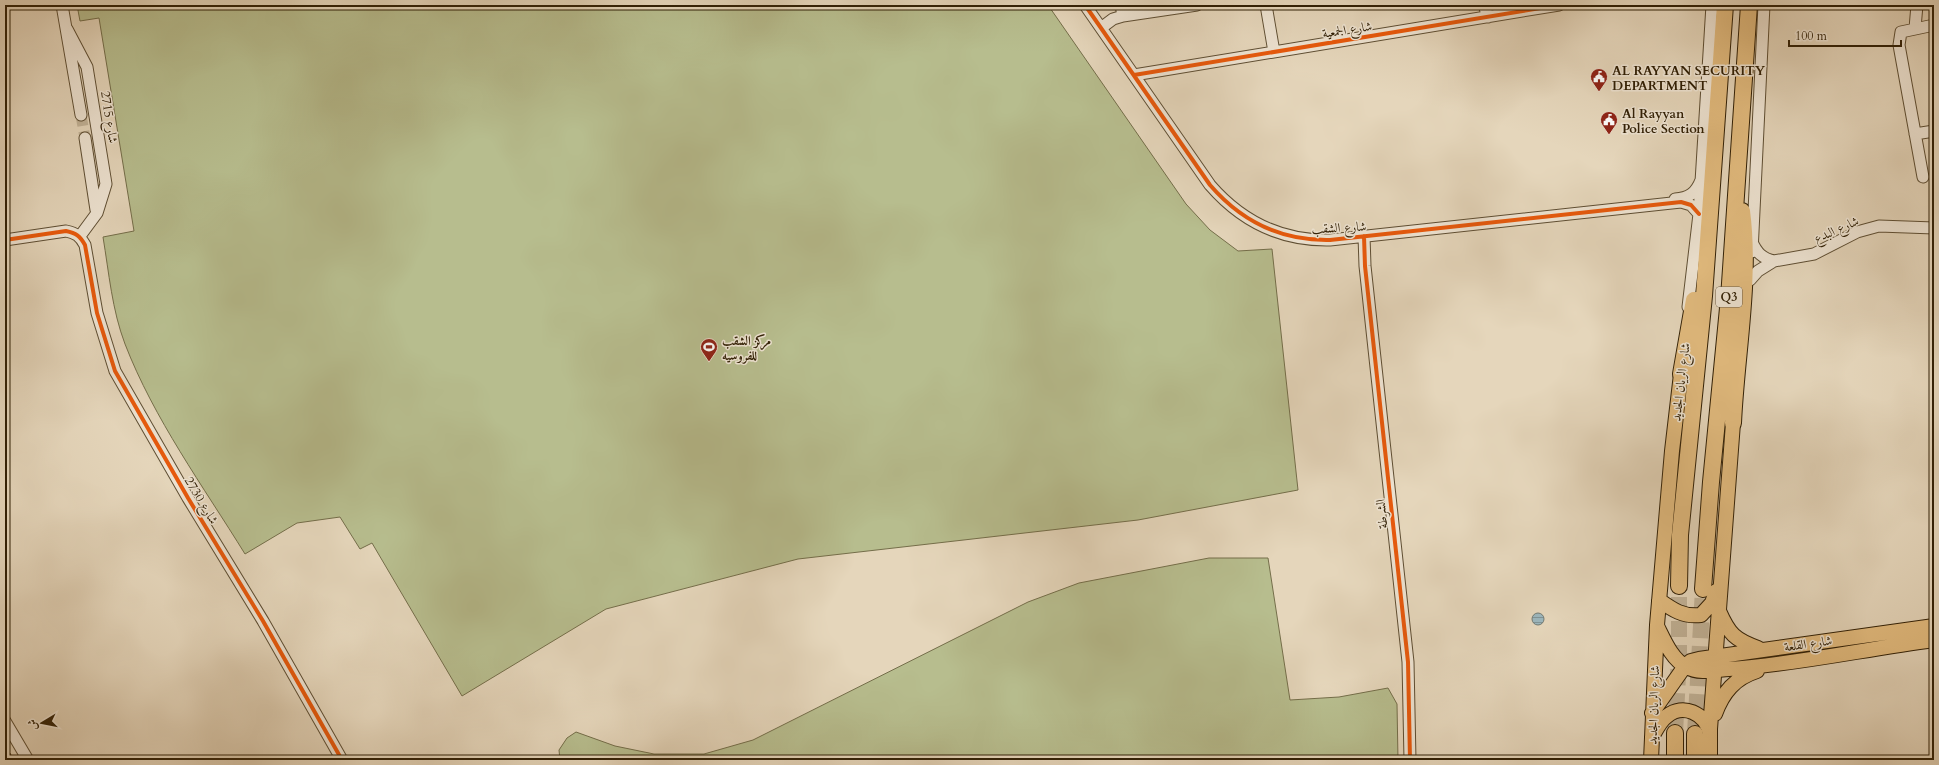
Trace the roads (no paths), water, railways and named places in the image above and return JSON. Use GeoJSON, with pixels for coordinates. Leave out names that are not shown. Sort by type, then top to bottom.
{"type":"FeatureCollection","features":[{"type":"Feature","properties":{"kind":"highway","name":"شارع الريان الجديد"},"geometry":{"type":"LineString","coordinates":[[1679,586],[1680,535],[1704,304],[1706,178],[1716,148],[1725,5]]}},
{"type":"Feature","properties":{"kind":"highway","name":"Q3"},"geometry":{"type":"LineString","coordinates":[[1703,589],[1737,180],[1749,5]]}},
{"type":"Feature","properties":{"kind":"highway"},"geometry":{"type":"LineString","coordinates":[[1681,374],[1706,178],[1716,148]]}},
{"type":"Feature","properties":{"kind":"highway"},"geometry":{"type":"LineString","coordinates":[[1733,423],[1735,378],[1741,321],[1745,235],[1737,180]]}},
{"type":"Feature","properties":{"kind":"highway","name":"شارع الريان الجديد"},"geometry":{"type":"LineString","coordinates":[[1674,760],[1675,733]]}},
{"type":"Feature","properties":{"kind":"highway"},"geometry":{"type":"LineString","coordinates":[[1695,760],[1705,733]]}},
{"type":"Feature","properties":{"kind":"main road","name":"شارع الريان الجديد"},"geometry":{"type":"LineString","coordinates":[[1651,760],[1657,625],[1672,451],[1681,374]]}},
{"type":"Feature","properties":{"kind":"main road"},"geometry":{"type":"LineString","coordinates":[[1710,760],[1705,733],[1715,663],[1733,423]]}},
{"type":"Feature","properties":{"kind":"main road"},"geometry":{"type":"LineString","coordinates":[[1659,600],[1679,613],[1691,616],[1701,615],[1712,603],[1721,575]]}},
{"type":"Feature","properties":{"kind":"main road"},"geometry":{"type":"LineString","coordinates":[[1718,611],[1724,624],[1735,639],[1761,649]]}},
{"type":"Feature","properties":{"kind":"main road"},"geometry":{"type":"LineString","coordinates":[[1652,713],[1685,666],[1672,653],[1657,625]]}},
{"type":"Feature","properties":{"kind":"main road","name":"شارع القلعة"},"geometry":{"type":"LineString","coordinates":[[1715,663],[1761,649],[1934,626]]}},
{"type":"Feature","properties":{"kind":"main road","name":"شارع القلعة"},"geometry":{"type":"LineString","coordinates":[[1685,666],[1691,661],[1772,666],[1934,640]]}},
{"type":"Feature","properties":{"kind":"main road"},"geometry":{"type":"LineString","coordinates":[[1705,733],[1725,692],[1736,681],[1750,673],[1772,666]]}},
{"type":"Feature","properties":{"kind":"main road"},"geometry":{"type":"LineString","coordinates":[[1652,737],[1665,717],[1672,712],[1680,710],[1697,714],[1708,726],[1705,733]]}},
{"type":"Feature","properties":{"kind":"street","name":"شارع 2715"},"geometry":{"type":"LineString","coordinates":[[62,5],[80,111],[94,104]]}},
{"type":"Feature","properties":{"kind":"street","name":"شارع الشقب"},"geometry":{"type":"LineString","coordinates":[[1085,5],[1137,74]]}},
{"type":"Feature","properties":{"kind":"street","name":"شارع الشقب"},"geometry":{"type":"LineString","coordinates":[[1091,5],[1210,185],[1239,213],[1265,228],[1292,237],[1321,240],[1380,235],[1443,225]]}},
{"type":"Feature","properties":{"kind":"street"},"geometry":{"type":"LineString","coordinates":[[1105,25],[1114,19],[1122,10],[1197,5]]}},
{"type":"Feature","properties":{"kind":"street"},"geometry":{"type":"LineString","coordinates":[[1266,5],[1274,52]]}},
{"type":"Feature","properties":{"kind":"street"},"geometry":{"type":"LineString","coordinates":[[1484,5],[1488,16]]}},
{"type":"Feature","properties":{"kind":"street","name":"شارع الجمعية"},"geometry":{"type":"LineString","coordinates":[[1137,74],[1541,6],[1559,5]]}},
{"type":"Feature","properties":{"kind":"street","name":"شارع الريان الجديد"},"geometry":{"type":"LineString","coordinates":[[1681,374],[1694,252],[1706,178],[1712,5]]}},
{"type":"Feature","properties":{"kind":"street"},"geometry":{"type":"LineString","coordinates":[[1733,423],[1743,373],[1750,280],[1764,5]]}},
{"type":"Feature","properties":{"kind":"street"},"geometry":{"type":"LineString","coordinates":[[1915,28],[1917,5]]}},
{"type":"Feature","properties":{"kind":"street"},"geometry":{"type":"LineString","coordinates":[[1922,177],[1899,45],[1901,32],[1934,25]]}},
{"type":"Feature","properties":{"kind":"street","name":"شارع 2715"},"geometry":{"type":"LineString","coordinates":[[67,29],[87,67],[106,184],[97,213],[80,236]]}},
{"type":"Feature","properties":{"kind":"street","name":"شارع الشقب"},"geometry":{"type":"LineString","coordinates":[[1161,110],[1220,190],[1242,210],[1267,224],[1293,233],[1321,236],[1589,210],[1681,199],[1694,192],[1706,178]]}},
{"type":"Feature","properties":{"kind":"street"},"geometry":{"type":"LineString","coordinates":[[1915,134],[1934,131]]}},
{"type":"Feature","properties":{"kind":"street"},"geometry":{"type":"LineString","coordinates":[[97,213],[86,141],[100,142]]}},
{"type":"Feature","properties":{"kind":"street","name":"شارع الشقب"},"geometry":{"type":"LineString","coordinates":[[1589,210],[1685,202],[1695,207],[1699,214]]}},
{"type":"Feature","properties":{"kind":"street","name":"شارع البدع"},"geometry":{"type":"LineString","coordinates":[[1750,280],[1758,271],[1774,261],[1814,254],[1857,232],[1879,226],[1934,228]]}},
{"type":"Feature","properties":{"kind":"street"},"geometry":{"type":"LineString","coordinates":[[5,240],[66,231],[74,232],[80,236]]}},
{"type":"Feature","properties":{"kind":"street"},"geometry":{"type":"LineString","coordinates":[[1346,238],[1364,252],[1371,242],[1380,235]]}},
{"type":"Feature","properties":{"kind":"street","name":"شارع 2730"},"geometry":{"type":"LineString","coordinates":[[80,236],[85,245],[97,313],[115,370],[184,491],[263,621],[342,760]]}},
{"type":"Feature","properties":{"kind":"street","name":"الشرطة"},"geometry":{"type":"LineString","coordinates":[[1362,237],[1408,662],[1410,760]]}},
{"type":"Feature","properties":{"kind":"street"},"geometry":{"type":"LineString","coordinates":[[1752,242],[1756,252],[1774,261]]}},
{"type":"Feature","properties":{"kind":"street"},"geometry":{"type":"LineString","coordinates":[[5,721],[28,760]]}},
{"type":"Feature","properties":{"kind":"water"},"geometry":{"type":"Polygon","coordinates":[[[1538,613],[1542,615],[1544,619],[1542,623],[1538,625],[1534,623],[1532,619],[1534,615],[1538,613]]]}},
{"type":"Feature","properties":{"kind":"tunnel"},"geometry":{"type":"LineString","coordinates":[[81,115],[85,138]]}},
{"type":"Feature","properties":{"kind":"tunnel"},"geometry":{"type":"LineString","coordinates":[[1675,733],[1679,657],[1679,586]]}},
{"type":"Feature","properties":{"kind":"tunnel"},"geometry":{"type":"LineString","coordinates":[[1695,734],[1703,589]]}},
{"type":"Feature","properties":{"kind":"tram line"},"geometry":{"type":"LineString","coordinates":[[5,745],[14,760]]}},
{"type":"Feature","properties":{"kind":"place","name":"AL RAYYAN SECURITY DEPARTMENT"},"geometry":{"type":"Point","coordinates":[1599,92]}},
{"type":"Feature","properties":{"kind":"place","name":"Al Rayyan Police Section"},"geometry":{"type":"Point","coordinates":[1609,135]}},
{"type":"Feature","properties":{"kind":"place","name":"مركز الشقب للفروسيه"},"geometry":{"type":"Point","coordinates":[709,362]}}]}
